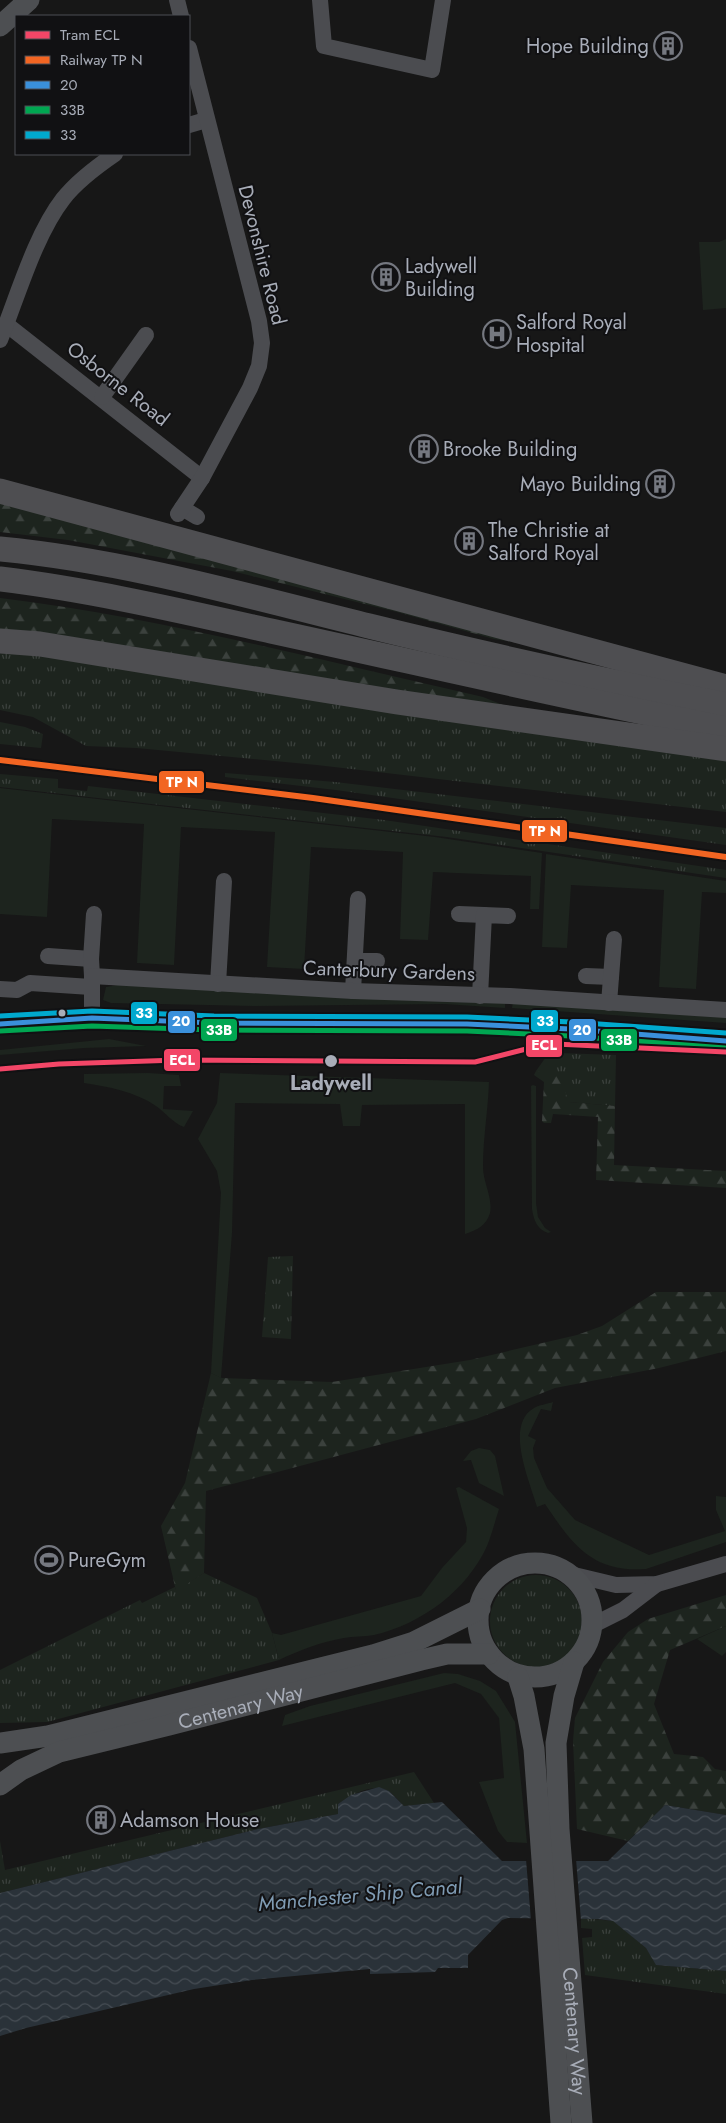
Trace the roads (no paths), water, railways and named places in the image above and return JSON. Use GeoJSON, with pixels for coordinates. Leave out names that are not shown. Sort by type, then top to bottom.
{"type":"FeatureCollection","features":[{"type":"Feature","properties":{"kind":"highway"},"geometry":{"type":"LineString","coordinates":[[0,491],[726,687]]}},
{"type":"Feature","properties":{"kind":"highway"},"geometry":{"type":"LineString","coordinates":[[0,549],[49,554],[131,568],[507,659],[726,705]]}},
{"type":"Feature","properties":{"kind":"highway"},"geometry":{"type":"LineString","coordinates":[[0,579],[46,585],[202,616],[649,714],[726,729]]}},
{"type":"Feature","properties":{"kind":"highway"},"geometry":{"type":"LineString","coordinates":[[0,641],[40,644],[397,702],[726,749]]}},
{"type":"Feature","properties":{"kind":"main road"},"geometry":{"type":"LineString","coordinates":[[0,26],[29,0]]}},
{"type":"Feature","properties":{"kind":"main road"},"geometry":{"type":"LineString","coordinates":[[0,1024],[92,1018],[214,1023],[514,1026],[726,1040]]}},
{"type":"Feature","properties":{"kind":"main road"},"geometry":{"type":"LineString","coordinates":[[538,1563],[556,1567],[570,1574],[585,1591],[592,1608],[588,1642],[574,1662],[564,1670],[550,1677],[518,1677],[501,1667],[489,1654],[480,1632],[480,1609],[484,1595],[493,1581],[505,1571],[520,1565],[538,1563]]}},
{"type":"Feature","properties":{"kind":"main road","name":"Centenary Way"},"geometry":{"type":"LineString","coordinates":[[0,1743],[48,1736],[373,1655],[414,1642],[480,1609]]}},
{"type":"Feature","properties":{"kind":"main road","name":"Centenary Way"},"geometry":{"type":"LineString","coordinates":[[0,1785],[21,1770],[59,1752],[169,1726],[447,1654],[489,1654]]}},
{"type":"Feature","properties":{"kind":"main road"},"geometry":{"type":"LineString","coordinates":[[549,1830],[556,1743],[564,1696],[574,1662]]}},
{"type":"Feature","properties":{"kind":"main road"},"geometry":{"type":"LineString","coordinates":[[518,1677],[524,1696],[549,1830],[557,1942]]}},
{"type":"Feature","properties":{"kind":"main road","name":"Centenary Way"},"geometry":{"type":"LineString","coordinates":[[557,1942],[561,2123]]}},
{"type":"Feature","properties":{"kind":"main road","name":"Centenary Way"},"geometry":{"type":"LineString","coordinates":[[557,1942],[582,2123]]}},
{"type":"Feature","properties":{"kind":"street"},"geometry":{"type":"LineString","coordinates":[[177,0],[181,15]]}},
{"type":"Feature","properties":{"kind":"street"},"geometry":{"type":"LineString","coordinates":[[320,0],[324,46],[432,70],[442,0]]}},
{"type":"Feature","properties":{"kind":"street","name":"Devonshire Road"},"geometry":{"type":"LineString","coordinates":[[190,52],[259,321],[262,343],[259,366],[250,388],[202,478],[180,511],[197,517]]}},
{"type":"Feature","properties":{"kind":"street"},"geometry":{"type":"LineString","coordinates":[[190,125],[206,120]]}},
{"type":"Feature","properties":{"kind":"street"},"geometry":{"type":"LineString","coordinates":[[0,340],[50,218],[63,199],[81,179],[114,155]]}},
{"type":"Feature","properties":{"kind":"street","name":"Osborne Road"},"geometry":{"type":"LineString","coordinates":[[6,324],[102,397],[202,478]]}},
{"type":"Feature","properties":{"kind":"street"},"geometry":{"type":"LineString","coordinates":[[102,397],[146,335]]}},
{"type":"Feature","properties":{"kind":"street"},"geometry":{"type":"LineString","coordinates":[[218,984],[224,882]]}},
{"type":"Feature","properties":{"kind":"street"},"geometry":{"type":"LineString","coordinates":[[353,991],[358,899]]}},
{"type":"Feature","properties":{"kind":"street"},"geometry":{"type":"LineString","coordinates":[[92,1018],[91,959],[94,914]]}},
{"type":"Feature","properties":{"kind":"street"},"geometry":{"type":"LineString","coordinates":[[459,914],[508,916]]}},
{"type":"Feature","properties":{"kind":"street"},"geometry":{"type":"LineString","coordinates":[[480,996],[484,915]]}},
{"type":"Feature","properties":{"kind":"street"},"geometry":{"type":"LineString","coordinates":[[609,1003],[614,939]]}},
{"type":"Feature","properties":{"kind":"street"},"geometry":{"type":"LineString","coordinates":[[48,956],[91,959]]}},
{"type":"Feature","properties":{"kind":"street"},"geometry":{"type":"LineString","coordinates":[[355,961],[377,962]]}},
{"type":"Feature","properties":{"kind":"street"},"geometry":{"type":"LineString","coordinates":[[586,976],[611,977]]}},
{"type":"Feature","properties":{"kind":"street","name":"Canterbury Gardens"},"geometry":{"type":"LineString","coordinates":[[0,990],[17,990],[30,983],[218,984],[726,1010]]}},
{"type":"Feature","properties":{"kind":"street"},"geometry":{"type":"LineString","coordinates":[[570,1574],[616,1585],[657,1584],[726,1564]]}},
{"type":"Feature","properties":{"kind":"street"},"geometry":{"type":"LineString","coordinates":[[591,1626],[624,1610],[657,1584]]}},
{"type":"Feature","properties":{"kind":"water","name":"Manchester Ship Canal"},"geometry":{"type":"Polygon","coordinates":[[[379,1787],[389,1791],[404,1806],[442,1802],[502,1861],[608,1861],[665,1805],[726,1815],[726,1971],[656,1965],[646,1948],[613,1921],[598,1919],[508,1918],[502,1920],[468,1955],[468,1968],[438,1968],[435,1972],[370,1974],[370,1969],[252,1980],[194,1989],[26,2028],[0,2036],[0,1893],[258,1829],[338,1814],[338,1804],[351,1795],[379,1787]]]}},
{"type":"Feature","properties":{"kind":"tram line","name":"ECL"},"geometry":{"type":"LineString","coordinates":[[0,1069],[59,1064],[178,1060],[475,1062],[534,1047],[555,1044],[726,1052]]}},
{"type":"Feature","properties":{"kind":"place","name":"Hope Building"},"geometry":{"type":"Point","coordinates":[668,46]}},
{"type":"Feature","properties":{"kind":"place","name":"Ladywell Building"},"geometry":{"type":"Point","coordinates":[386,277]}},
{"type":"Feature","properties":{"kind":"place","name":"Salford Royal Hospital"},"geometry":{"type":"Point","coordinates":[497,334]}},
{"type":"Feature","properties":{"kind":"place","name":"Brooke Building"},"geometry":{"type":"Point","coordinates":[424,449]}},
{"type":"Feature","properties":{"kind":"place","name":"Mayo Building"},"geometry":{"type":"Point","coordinates":[660,484]}},
{"type":"Feature","properties":{"kind":"place","name":"The Christie at Salford Royal"},"geometry":{"type":"Point","coordinates":[469,541]}},
{"type":"Feature","properties":{"kind":"place","name":"Ladywell"},"geometry":{"type":"Point","coordinates":[331,1061]}},
{"type":"Feature","properties":{"kind":"place","name":"PureGym"},"geometry":{"type":"Point","coordinates":[49,1560]}},
{"type":"Feature","properties":{"kind":"place","name":"Adamson House"},"geometry":{"type":"Point","coordinates":[101,1820]}}]}
